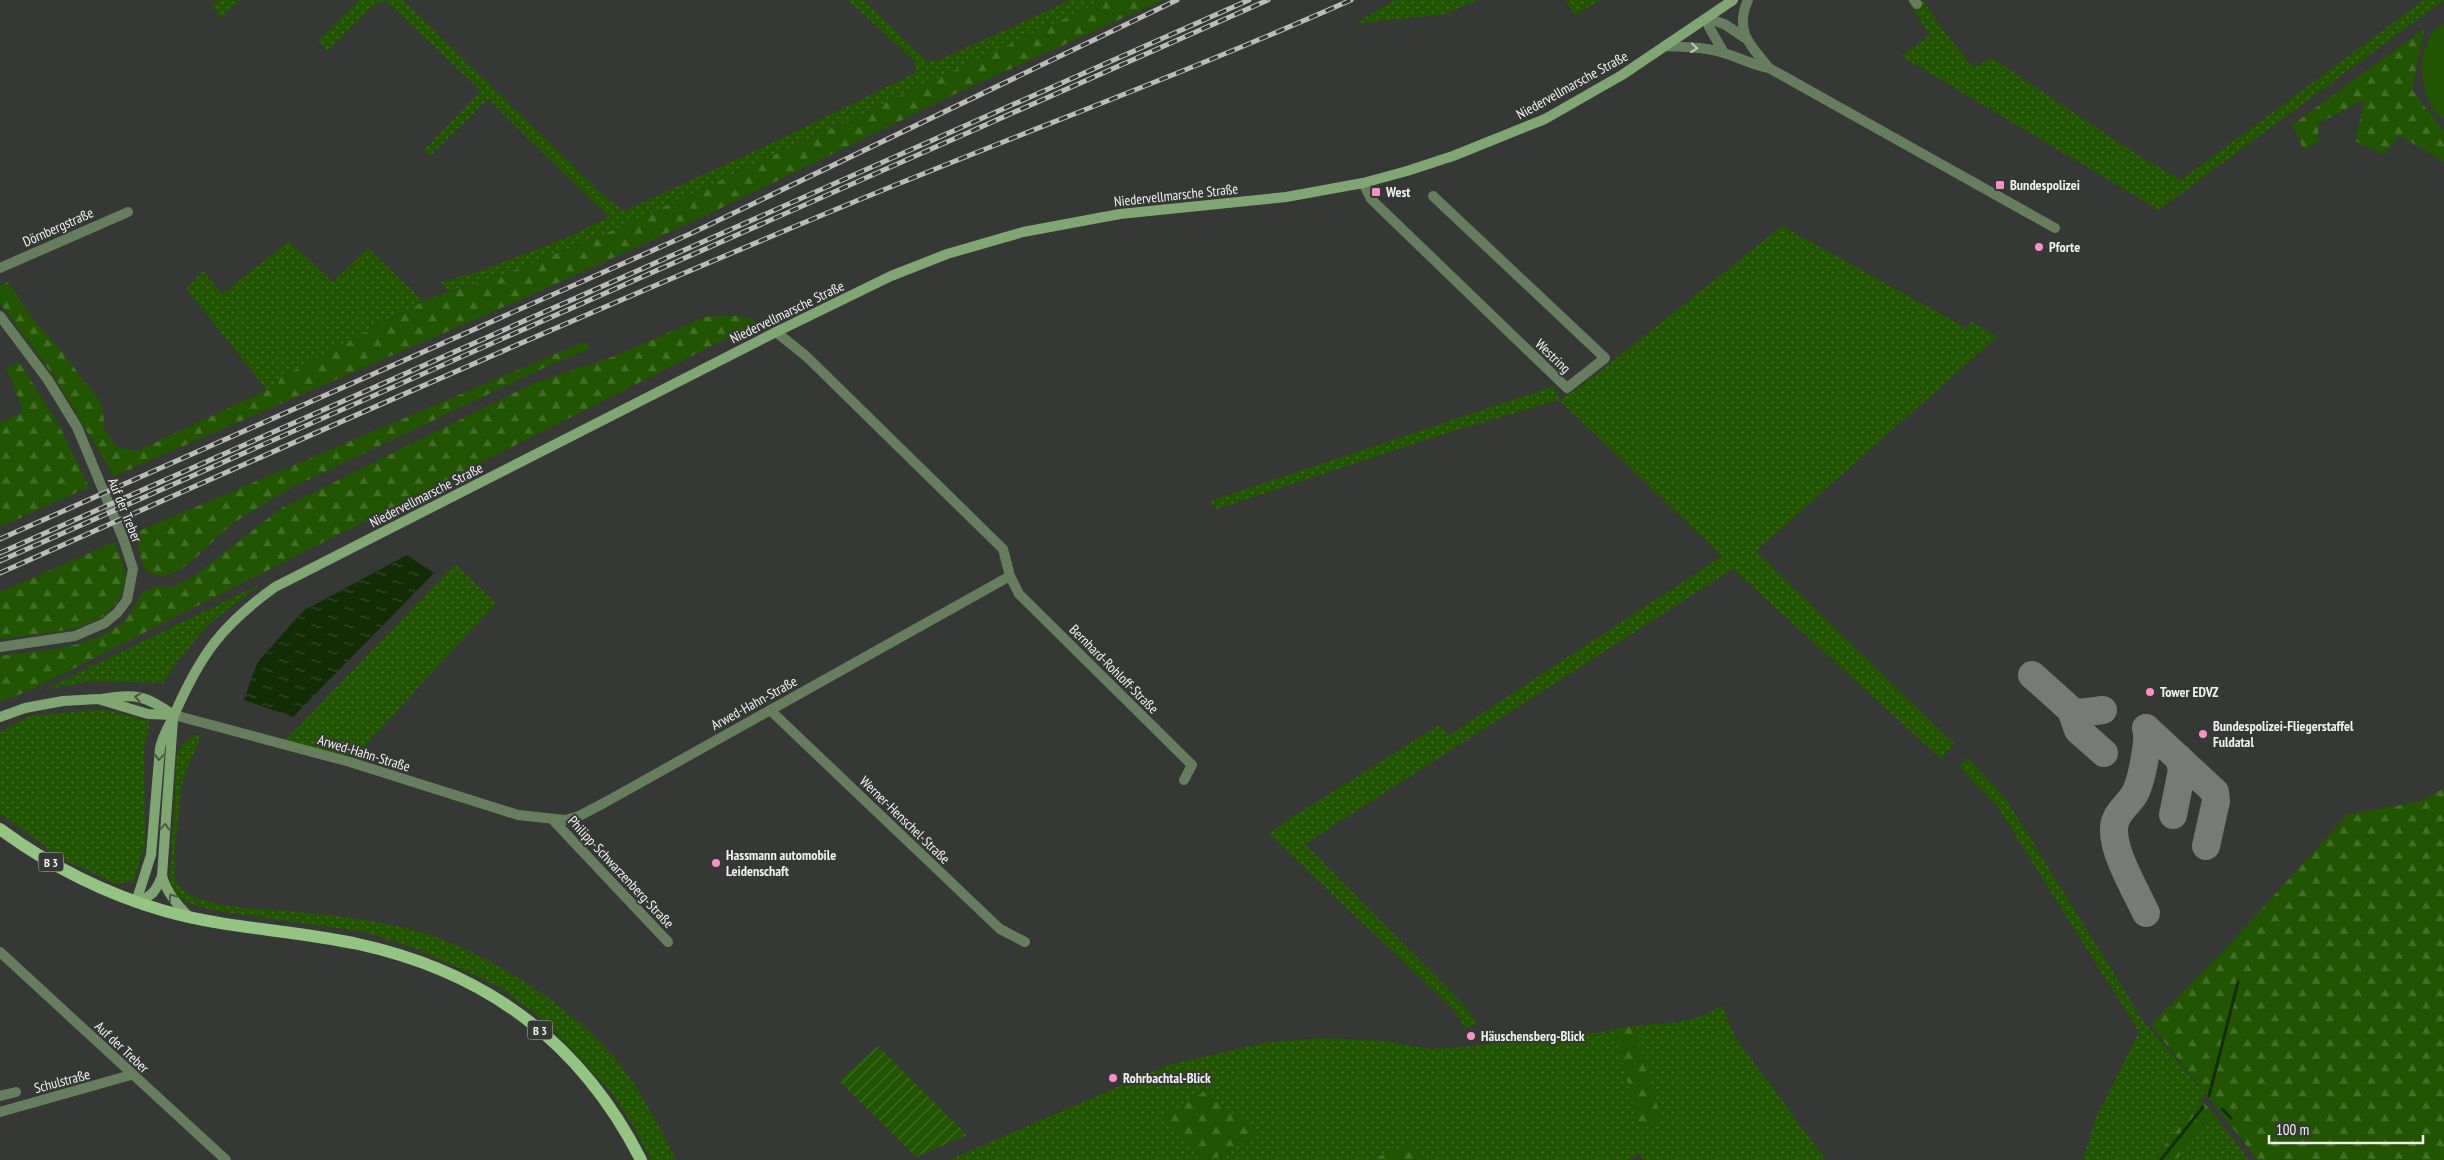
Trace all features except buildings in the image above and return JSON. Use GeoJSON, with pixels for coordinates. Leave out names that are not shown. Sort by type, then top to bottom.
{"type":"FeatureCollection","features":[{"type":"Feature","properties":{"kind":"main road","name":"Niedervellmarsche Straße"},"geometry":{"type":"LineString","coordinates":[[136,902],[151,855],[160,748],[164,731],[203,656],[233,620],[275,587],[776,332],[891,276],[947,254],[1023,232],[1120,214],[1286,197],[1363,183],[1453,156],[1545,119],[1622,75],[1733,0]]}},
{"type":"Feature","properties":{"kind":"main road"},"geometry":{"type":"LineString","coordinates":[[0,717],[25,708],[122,695],[151,699],[174,715]]}},
{"type":"Feature","properties":{"kind":"main road"},"geometry":{"type":"LineString","coordinates":[[98,699],[148,714],[174,715]]}},
{"type":"Feature","properties":{"kind":"main road"},"geometry":{"type":"LineString","coordinates":[[136,902],[148,898],[156,891],[162,876],[174,715]]}},
{"type":"Feature","properties":{"kind":"main road","name":"B 3"},"geometry":{"type":"LineString","coordinates":[[0,829],[57,866],[90,883],[136,902],[188,916],[238,926],[357,944],[394,954],[458,977],[489,994],[533,1024],[570,1056],[602,1094],[626,1131],[641,1160]]}},
{"type":"Feature","properties":{"kind":"main road"},"geometry":{"type":"LineString","coordinates":[[162,876],[166,888],[173,899],[188,916]]}},
{"type":"Feature","properties":{"kind":"street"},"geometry":{"type":"LineString","coordinates":[[1745,38],[1741,17],[1748,0]]}},
{"type":"Feature","properties":{"kind":"street"},"geometry":{"type":"LineString","coordinates":[[1724,53],[1708,27],[1708,18],[1726,25],[1745,38],[1769,68]]}},
{"type":"Feature","properties":{"kind":"street"},"geometry":{"type":"LineString","coordinates":[[1665,46],[1693,47],[1724,53],[1749,64],[1769,68],[2055,228]]}},
{"type":"Feature","properties":{"kind":"street","name":"Westring"},"geometry":{"type":"LineString","coordinates":[[1363,183],[1371,200],[1567,388],[1605,358],[1433,196]]}},
{"type":"Feature","properties":{"kind":"street","name":"Dörnbergstraße"},"geometry":{"type":"LineString","coordinates":[[0,268],[128,212]]}},
{"type":"Feature","properties":{"kind":"street","name":"Auf der Treber"},"geometry":{"type":"LineString","coordinates":[[0,316],[48,380],[72,419],[124,541],[132,569],[132,582],[127,600],[117,613],[104,623],[75,636],[0,647]]}},
{"type":"Feature","properties":{"kind":"street"},"geometry":{"type":"LineString","coordinates":[[776,332],[806,356],[1003,549],[1010,576]]}},
{"type":"Feature","properties":{"kind":"street","name":"Arwed-Hahn-Straße"},"geometry":{"type":"LineString","coordinates":[[174,715],[350,762],[518,815],[565,820],[579,816],[1010,576]]}},
{"type":"Feature","properties":{"kind":"street","name":"Bernhard-Rohloff-Straße"},"geometry":{"type":"LineString","coordinates":[[1010,576],[1019,594],[1192,765],[1184,780]]}},
{"type":"Feature","properties":{"kind":"street","name":"Werner-Henschel-Straße"},"geometry":{"type":"LineString","coordinates":[[770,710],[1000,929],[1025,942]]}},
{"type":"Feature","properties":{"kind":"street","name":"Philipp-Schwarzenberg-Straße"},"geometry":{"type":"LineString","coordinates":[[553,820],[668,942]]}},
{"type":"Feature","properties":{"kind":"street","name":"Auf der Treber"},"geometry":{"type":"LineString","coordinates":[[0,952],[131,1075],[226,1160]]}},
{"type":"Feature","properties":{"kind":"street","name":"Schulstraße"},"geometry":{"type":"LineString","coordinates":[[0,1112],[131,1075]]}},
{"type":"Feature","properties":{"kind":"street"},"geometry":{"type":"LineString","coordinates":[[0,1096],[16,1092]]}},
{"type":"Feature","properties":{"kind":"green space"},"geometry":{"type":"Polygon","coordinates":[[[218,0],[240,0],[221,18],[212,6],[218,0]]]}},
{"type":"Feature","properties":{"kind":"green space"},"geometry":{"type":"Polygon","coordinates":[[[359,0],[403,0],[604,196],[624,211],[768,145],[915,73],[915,62],[848,0],[864,0],[926,60],[935,62],[1070,0],[1104,0],[621,227],[518,269],[449,291],[441,282],[478,272],[571,236],[609,217],[488,99],[430,156],[424,150],[481,91],[386,1],[374,5],[328,51],[318,41],[359,0]]]}},
{"type":"Feature","properties":{"kind":"green space"},"geometry":{"type":"Polygon","coordinates":[[[1104,0],[1163,0],[953,95],[707,215],[529,296],[114,476],[53,375],[0,303],[0,286],[8,282],[32,318],[59,348],[102,404],[105,431],[117,447],[137,451],[277,385],[281,377],[430,298],[518,269],[621,227],[1104,0]]]}},
{"type":"Feature","properties":{"kind":"green space"},"geometry":{"type":"Polygon","coordinates":[[[1395,0],[1478,0],[1446,14],[1354,24],[1395,0]]]}},
{"type":"Feature","properties":{"kind":"green space"},"geometry":{"type":"Polygon","coordinates":[[[1565,0],[1601,0],[1575,15],[1565,0]]]}},
{"type":"Feature","properties":{"kind":"green space"},"geometry":{"type":"Polygon","coordinates":[[[1907,0],[1923,0],[1941,27],[1973,67],[1992,58],[2144,159],[2181,180],[2424,0],[2444,0],[2159,210],[1901,56],[1930,35],[1907,0]]]}},
{"type":"Feature","properties":{"kind":"green space"},"geometry":{"type":"Polygon","coordinates":[[[2444,23],[2444,120],[2435,111],[2428,99],[2422,71],[2427,43],[2434,32],[2444,23]]]}},
{"type":"Feature","properties":{"kind":"green space"},"geometry":{"type":"Polygon","coordinates":[[[2424,29],[2412,90],[2444,132],[2444,162],[2399,135],[2384,155],[2355,141],[2365,99],[2319,123],[2318,141],[2304,150],[2292,125],[2424,29]]]}},
{"type":"Feature","properties":{"kind":"green space"},"geometry":{"type":"Polygon","coordinates":[[[1782,226],[1968,329],[1971,321],[1997,337],[1756,551],[1954,744],[1941,759],[1733,569],[1305,844],[1463,1004],[1478,1024],[1465,1028],[1454,1010],[1269,834],[1289,819],[1439,725],[1449,735],[1722,556],[1559,400],[1454,431],[1217,509],[1210,501],[1554,386],[1560,400],[1580,387],[1782,226]]]}},
{"type":"Feature","properties":{"kind":"green space"},"geometry":{"type":"Polygon","coordinates":[[[289,241],[333,282],[368,248],[423,301],[281,377],[277,385],[267,390],[186,289],[203,271],[222,294],[289,241]]]}},
{"type":"Feature","properties":{"kind":"green space"},"geometry":{"type":"Polygon","coordinates":[[[729,315],[746,317],[757,323],[35,688],[0,702],[0,656],[62,648],[92,640],[126,619],[141,594],[156,586],[172,587],[196,575],[280,509],[534,383],[612,357],[705,317],[729,315]]]}},
{"type":"Feature","properties":{"kind":"green space"},"geometry":{"type":"Polygon","coordinates":[[[586,341],[590,349],[550,365],[293,487],[253,510],[223,532],[189,564],[181,569],[165,575],[157,575],[144,569],[134,533],[586,341]]]}},
{"type":"Feature","properties":{"kind":"green space"},"geometry":{"type":"Polygon","coordinates":[[[19,362],[58,423],[89,487],[0,527],[0,423],[24,412],[6,368],[19,362]]]}},
{"type":"Feature","properties":{"kind":"green space"},"geometry":{"type":"Polygon","coordinates":[[[115,542],[126,576],[119,600],[104,616],[75,629],[0,639],[0,592],[115,542]]]}},
{"type":"Feature","properties":{"kind":"green space"},"geometry":{"type":"Polygon","coordinates":[[[455,564],[496,603],[350,762],[282,744],[455,564]]]}},
{"type":"Feature","properties":{"kind":"green space"},"geometry":{"type":"Polygon","coordinates":[[[262,583],[208,625],[176,663],[163,683],[90,681],[44,690],[262,583]]]}},
{"type":"Feature","properties":{"kind":"green space"},"geometry":{"type":"Polygon","coordinates":[[[103,709],[150,722],[144,749],[145,844],[134,881],[116,884],[59,857],[0,813],[0,732],[30,716],[103,709]]]}},
{"type":"Feature","properties":{"kind":"green space"},"geometry":{"type":"Polygon","coordinates":[[[194,735],[201,735],[183,781],[178,816],[175,872],[176,880],[182,889],[192,896],[205,901],[236,907],[336,916],[402,927],[454,944],[481,957],[534,988],[581,1024],[600,1042],[633,1083],[652,1113],[676,1160],[651,1160],[635,1129],[612,1093],[557,1034],[532,1011],[496,985],[414,948],[364,932],[217,911],[191,904],[180,898],[173,890],[170,879],[177,756],[179,748],[194,735]]]}},
{"type":"Feature","properties":{"kind":"green space"},"geometry":{"type":"Polygon","coordinates":[[[1968,758],[2006,799],[2144,1022],[2205,1094],[2153,1160],[2083,1160],[2096,1118],[2139,1032],[1997,806],[1959,767],[1968,758]]]}},
{"type":"Feature","properties":{"kind":"green space"},"geometry":{"type":"Polygon","coordinates":[[[2444,788],[2444,1160],[2258,1160],[2151,1025],[2229,945],[2348,814],[2419,802],[2444,788]]]}},
{"type":"Feature","properties":{"kind":"green space"},"geometry":{"type":"Polygon","coordinates":[[[1722,1005],[1735,1037],[1826,1160],[1643,1160],[1640,1154],[1627,1160],[1422,1160],[1411,1144],[1369,1160],[1211,1160],[1261,1133],[1166,1116],[1200,1160],[949,1160],[1168,1065],[1269,1042],[1324,1038],[1383,1041],[1431,1049],[1614,1029],[1639,1126],[1662,1120],[1634,1026],[1680,1022],[1702,1016],[1722,1005]]]}},
{"type":"Feature","properties":{"kind":"green space"},"geometry":{"type":"Polygon","coordinates":[[[1634,1026],[1662,1121],[1639,1126],[1614,1029],[1634,1026]]]}},
{"type":"Feature","properties":{"kind":"green space"},"geometry":{"type":"Polygon","coordinates":[[[878,1046],[967,1135],[916,1157],[839,1081],[878,1046]]]}},
{"type":"Feature","properties":{"kind":"green space"},"geometry":{"type":"Polygon","coordinates":[[[1204,1092],[1261,1133],[1211,1160],[1200,1160],[1166,1116],[1204,1092]]]}},
{"type":"Feature","properties":{"kind":"green space"},"geometry":{"type":"Polygon","coordinates":[[[2201,1100],[2213,1113],[2176,1160],[2153,1160],[2201,1100]]]}},
{"type":"Feature","properties":{"kind":"green space"},"geometry":{"type":"Polygon","coordinates":[[[2213,1113],[2249,1160],[2176,1160],[2213,1113]]]}},
{"type":"Feature","properties":{"kind":"green space"},"geometry":{"type":"Polygon","coordinates":[[[1411,1144],[1422,1160],[1369,1160],[1411,1144]]]}},
{"type":"Feature","properties":{"kind":"water"},"geometry":{"type":"Polygon","coordinates":[[[407,555],[434,573],[293,717],[244,700],[257,663],[303,611],[407,555]]]}},
{"type":"Feature","properties":{"kind":"waterway"},"geometry":{"type":"LineString","coordinates":[[2209,1096],[2238,982]]}},
{"type":"Feature","properties":{"kind":"waterway"},"geometry":{"type":"LineString","coordinates":[[2161,1160],[2203,1107]]}},
{"type":"Feature","properties":{"kind":"waterway"},"geometry":{"type":"LineString","coordinates":[[2222,1109],[2231,1118]]}},
{"type":"Feature","properties":{"kind":"taxiway"},"geometry":{"type":"LineString","coordinates":[[2032,675],[2071,710],[2078,730],[2104,753]]}},
{"type":"Feature","properties":{"kind":"taxiway"},"geometry":{"type":"LineString","coordinates":[[2071,710],[2079,713],[2103,710]]}},
{"type":"Feature","properties":{"kind":"taxiway"},"geometry":{"type":"LineString","coordinates":[[2146,728],[2215,792],[2216,801],[2206,846]]}},
{"type":"Feature","properties":{"kind":"taxiway"},"geometry":{"type":"LineString","coordinates":[[2146,728],[2146,752],[2137,789],[2118,816],[2114,825],[2114,831],[2121,862],[2146,913]]}},
{"type":"Feature","properties":{"kind":"taxiway"},"geometry":{"type":"LineString","coordinates":[[2173,815],[2182,770],[2179,758]]}},
{"type":"Feature","properties":{"kind":"railway"},"geometry":{"type":"LineString","coordinates":[[0,539],[692,233],[1177,0]]}},
{"type":"Feature","properties":{"kind":"railway"},"geometry":{"type":"LineString","coordinates":[[0,553],[1249,0]]}},
{"type":"Feature","properties":{"kind":"railway"},"geometry":{"type":"LineString","coordinates":[[0,561],[1268,0]]}},
{"type":"Feature","properties":{"kind":"railway"},"geometry":{"type":"LineString","coordinates":[[0,573],[623,299],[897,184],[1222,55],[1351,0]]}},
{"type":"Feature","properties":{"kind":"place","name":"Bundespolizei"},"geometry":{"type":"Point","coordinates":[2000,185]}},
{"type":"Feature","properties":{"kind":"place","name":"West"},"geometry":{"type":"Point","coordinates":[1376,192]}},
{"type":"Feature","properties":{"kind":"place","name":"Pforte"},"geometry":{"type":"Point","coordinates":[2039,247]}},
{"type":"Feature","properties":{"kind":"place","name":"Tower EDVZ"},"geometry":{"type":"Point","coordinates":[2150,692]}},
{"type":"Feature","properties":{"kind":"place","name":"Bundespolizei-Fliegerstaffel Fuldatal"},"geometry":{"type":"Point","coordinates":[2203,734]}},
{"type":"Feature","properties":{"kind":"place","name":"Hassmann automobile Leidenschaft"},"geometry":{"type":"Point","coordinates":[716,863]}},
{"type":"Feature","properties":{"kind":"place","name":"Häuschensberg-Blick"},"geometry":{"type":"Point","coordinates":[1471,1036]}},
{"type":"Feature","properties":{"kind":"place","name":"Rohrbachtal-Blick"},"geometry":{"type":"Point","coordinates":[1113,1078]}}]}
